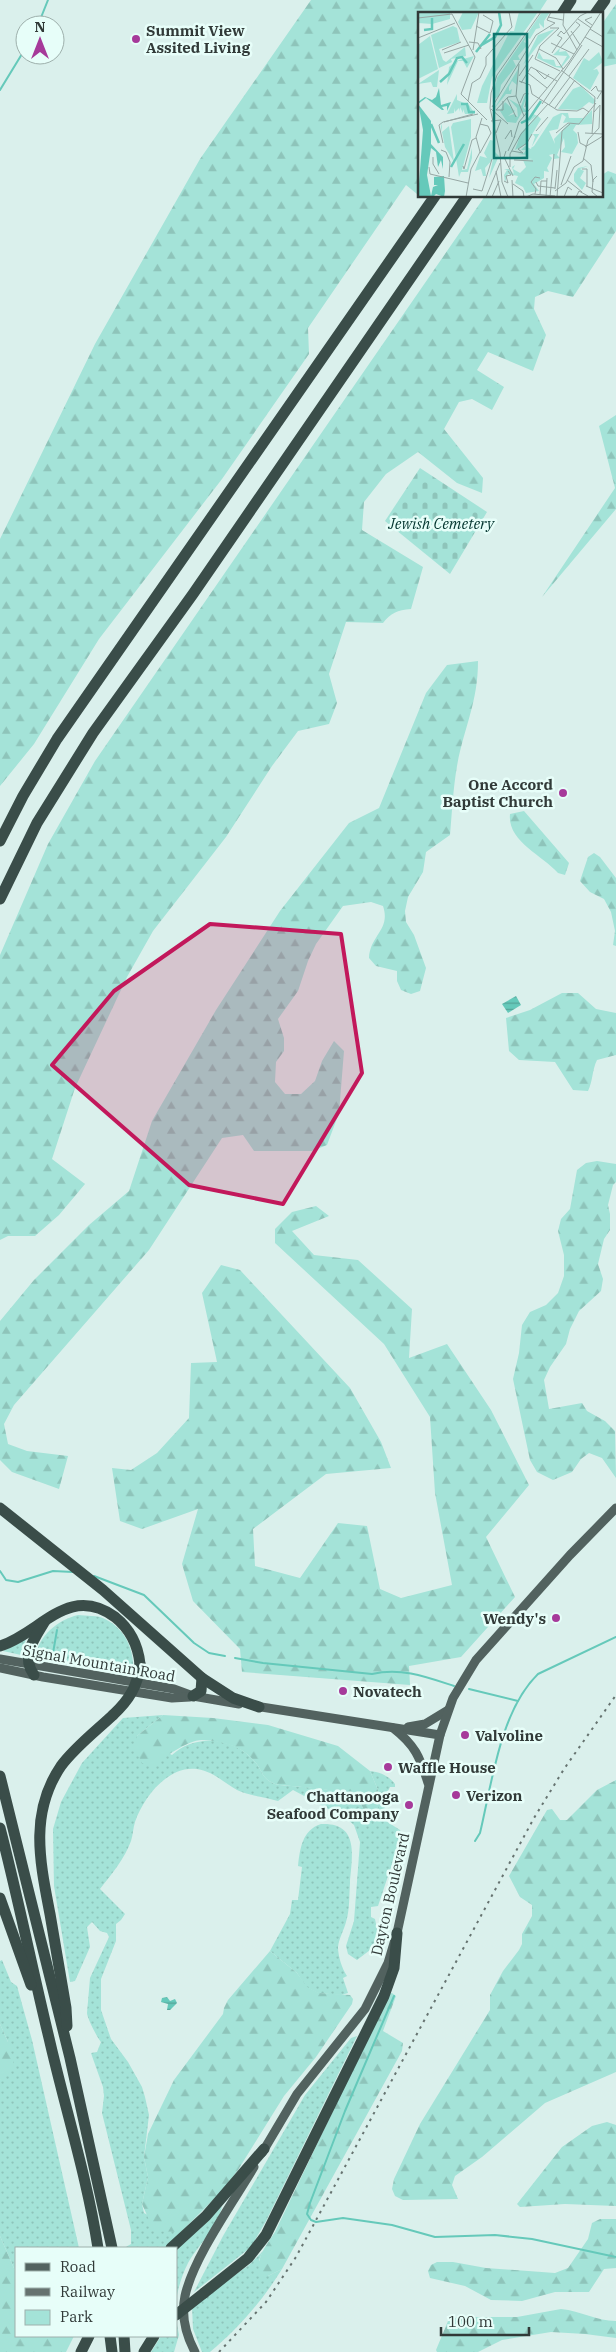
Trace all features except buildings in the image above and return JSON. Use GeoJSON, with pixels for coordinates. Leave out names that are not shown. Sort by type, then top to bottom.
{"type":"FeatureCollection","features":[{"type":"Feature","properties":{"kind":"highway"},"geometry":{"type":"LineString","coordinates":[[563,12],[571,0]]}},
{"type":"Feature","properties":{"kind":"highway"},"geometry":{"type":"LineString","coordinates":[[596,12],[605,0]]}},
{"type":"Feature","properties":{"kind":"highway"},"geometry":{"type":"LineString","coordinates":[[0,841],[23,796],[57,739],[434,198]]}},
{"type":"Feature","properties":{"kind":"highway"},"geometry":{"type":"LineString","coordinates":[[0,899],[38,822],[88,740],[193,594],[466,198]]}},
{"type":"Feature","properties":{"kind":"highway"},"geometry":{"type":"LineString","coordinates":[[0,1508],[103,1590],[202,1678],[233,1698],[260,1707]]}},
{"type":"Feature","properties":{"kind":"highway"},"geometry":{"type":"LineString","coordinates":[[0,1646],[70,1607],[90,1606],[116,1618],[126,1628],[136,1644],[140,1664],[136,1687],[129,1698],[75,1750],[62,1766],[44,1801],[40,1823],[40,1858],[66,2008],[70,2058]]}},
{"type":"Feature","properties":{"kind":"highway"},"geometry":{"type":"LineString","coordinates":[[34,1675],[27,1664],[31,1645],[48,1618]]}},
{"type":"Feature","properties":{"kind":"highway"},"geometry":{"type":"LineString","coordinates":[[192,1696],[201,1690],[202,1678]]}},
{"type":"Feature","properties":{"kind":"highway"},"geometry":{"type":"LineString","coordinates":[[0,1776],[70,2058],[112,2247]]}},
{"type":"Feature","properties":{"kind":"highway"},"geometry":{"type":"LineString","coordinates":[[0,1828],[19,1900],[49,2039],[72,2125],[98,2247]]}},
{"type":"Feature","properties":{"kind":"highway"},"geometry":{"type":"LineString","coordinates":[[0,1898],[49,2039]]}},
{"type":"Feature","properties":{"kind":"highway"},"geometry":{"type":"LineString","coordinates":[[178,2313],[248,2258],[266,2235],[384,1996],[394,1968],[397,1933]]}},
{"type":"Feature","properties":{"kind":"highway"},"geometry":{"type":"LineString","coordinates":[[172,2247],[206,2216],[264,2149]]}},
{"type":"Feature","properties":{"kind":"highway"},"geometry":{"type":"LineString","coordinates":[[82,2352],[89,2337]]}},
{"type":"Feature","properties":{"kind":"highway"},"geometry":{"type":"LineString","coordinates":[[110,2337],[112,2351]]}},
{"type":"Feature","properties":{"kind":"highway"},"geometry":{"type":"LineString","coordinates":[[124,2337],[125,2352]]}},
{"type":"Feature","properties":{"kind":"highway"},"geometry":{"type":"LineString","coordinates":[[144,2352],[153,2337]]}},
{"type":"Feature","properties":{"kind":"main road","name":"Dayton Boulevard"},"geometry":{"type":"LineString","coordinates":[[195,2352],[184,2318],[185,2296],[201,2257],[297,2094],[365,2009],[385,1969],[397,1933],[428,1783],[440,1735],[448,1710],[464,1677],[488,1646],[616,1508]]}},
{"type":"Feature","properties":{"kind":"main road","name":"Signal Mountain Road"},"geometry":{"type":"LineString","coordinates":[[0,1659],[174,1690],[192,1696],[440,1735]]}},
{"type":"Feature","properties":{"kind":"main road","name":"Signal Mountain Road"},"geometry":{"type":"LineString","coordinates":[[0,1668],[172,1698],[192,1696]]}},
{"type":"Feature","properties":{"kind":"main road"},"geometry":{"type":"LineString","coordinates":[[393,1728],[425,1724],[448,1710]]}},
{"type":"Feature","properties":{"kind":"main road"},"geometry":{"type":"LineString","coordinates":[[393,1728],[412,1744],[418,1753],[428,1783]]}},
{"type":"Feature","properties":{"kind":"highlighted area"},"geometry":{"type":"Polygon","coordinates":[[[210,924],[341,934],[362,1073],[283,1204],[189,1185],[52,1065],[114,991],[210,924]]]}},
{"type":"Feature","properties":{"kind":"green space"},"geometry":{"type":"Polygon","coordinates":[[[311,0],[547,0],[539,12],[418,12],[418,193],[406,185],[308,328],[309,354],[222,479],[99,639],[34,744],[0,786],[0,539],[95,344],[200,159],[311,0]]]}},
{"type":"Feature","properties":{"kind":"green space"},"geometry":{"type":"Polygon","coordinates":[[[616,4],[616,64],[604,67],[604,21],[616,4]]]}},
{"type":"Feature","properties":{"kind":"green space"},"geometry":{"type":"Polygon","coordinates":[[[608,171],[616,174],[616,231],[573,297],[548,291],[535,297],[534,309],[546,335],[533,371],[488,352],[477,370],[504,387],[492,410],[472,399],[459,402],[444,429],[483,478],[482,493],[457,483],[418,452],[386,474],[364,502],[362,530],[423,567],[411,609],[395,613],[383,623],[346,622],[329,674],[337,703],[329,724],[298,731],[272,766],[226,837],[153,931],[127,977],[75,1088],[52,1159],[85,1184],[59,1215],[35,1236],[8,1236],[0,1240],[0,955],[48,844],[95,761],[484,198],[604,198],[604,174],[608,171]]]}},
{"type":"Feature","properties":{"kind":"green space"},"geometry":{"type":"Polygon","coordinates":[[[616,415],[616,509],[542,597],[615,488],[599,426],[616,415]]]}},
{"type":"Feature","properties":{"kind":"green space","name":"Jewish Cemetery"},"geometry":{"type":"Polygon","coordinates":[[[420,468],[487,512],[450,574],[385,521],[420,468]]]}},
{"type":"Feature","properties":{"kind":"green space"},"geometry":{"type":"Polygon","coordinates":[[[478,661],[476,690],[457,766],[450,835],[426,852],[423,872],[408,897],[405,911],[406,922],[414,935],[426,968],[420,991],[411,994],[401,990],[397,981],[397,971],[376,966],[369,958],[370,950],[384,921],[383,906],[371,902],[343,906],[316,944],[298,991],[278,1019],[284,1038],[284,1051],[276,1062],[275,1082],[285,1094],[301,1094],[315,1081],[322,1061],[334,1041],[344,1051],[339,1113],[327,1145],[312,1151],[254,1151],[243,1135],[222,1138],[149,1250],[14,1405],[4,1424],[8,1444],[27,1451],[68,1456],[59,1489],[12,1472],[0,1460],[0,1321],[34,1280],[89,1225],[129,1191],[152,1121],[216,1010],[280,911],[349,823],[379,808],[426,693],[447,665],[478,661]]]}},
{"type":"Feature","properties":{"kind":"green space"},"geometry":{"type":"Polygon","coordinates":[[[524,811],[569,863],[565,875],[558,873],[527,847],[514,832],[510,814],[524,811]]]}},
{"type":"Feature","properties":{"kind":"green space"},"geometry":{"type":"Polygon","coordinates":[[[594,853],[600,857],[616,878],[616,946],[613,945],[615,931],[611,912],[604,899],[590,892],[580,881],[588,857],[594,853]]]}},
{"type":"Feature","properties":{"kind":"green space"},"geometry":{"type":"Polygon","coordinates":[[[562,993],[578,993],[596,1009],[616,1013],[616,1055],[597,1060],[588,1091],[573,1090],[555,1062],[519,1060],[509,1051],[506,1018],[530,1010],[562,993]]]}},
{"type":"Feature","properties":{"kind":"green space"},"geometry":{"type":"Polygon","coordinates":[[[597,1161],[616,1164],[616,1182],[613,1185],[608,1205],[610,1230],[604,1239],[598,1264],[603,1279],[601,1291],[579,1311],[570,1329],[566,1344],[550,1367],[544,1380],[549,1409],[582,1403],[587,1411],[605,1421],[615,1431],[616,1478],[602,1458],[589,1453],[581,1459],[572,1472],[553,1480],[537,1472],[530,1460],[513,1379],[519,1353],[522,1325],[530,1312],[546,1305],[558,1293],[564,1276],[564,1255],[558,1231],[561,1219],[570,1209],[577,1170],[586,1163],[597,1161]]]}},
{"type":"Feature","properties":{"kind":"green space"},"geometry":{"type":"Polygon","coordinates":[[[316,1206],[329,1216],[292,1231],[314,1255],[358,1260],[412,1309],[409,1358],[447,1344],[491,1410],[529,1485],[486,1537],[515,1597],[461,1657],[409,1666],[410,1685],[242,1672],[240,1649],[193,1601],[182,1564],[198,1509],[142,1529],[120,1521],[112,1468],[131,1470],[157,1453],[189,1418],[191,1363],[217,1362],[202,1293],[221,1265],[240,1270],[350,1388],[381,1442],[391,1468],[326,1474],[253,1529],[255,1566],[300,1578],[338,1523],[367,1526],[380,1589],[401,1598],[452,1585],[435,1493],[430,1417],[384,1344],[275,1243],[275,1229],[292,1212],[316,1206]]]}},
{"type":"Feature","properties":{"kind":"green space"},"geometry":{"type":"Polygon","coordinates":[[[78,1615],[102,1618],[119,1629],[131,1650],[133,1675],[35,1657],[40,1642],[50,1630],[70,1617],[78,1615]]]}},
{"type":"Feature","properties":{"kind":"green space"},"geometry":{"type":"Polygon","coordinates":[[[26,1639],[21,1655],[3,1651],[26,1639]]]}},
{"type":"Feature","properties":{"kind":"green space"},"geometry":{"type":"Polygon","coordinates":[[[163,1715],[137,1736],[172,1755],[192,1743],[215,1741],[227,1743],[248,1754],[265,1777],[275,1784],[332,1790],[343,1793],[352,1797],[364,1810],[364,1825],[378,1790],[370,1771],[384,1775],[393,1781],[395,1787],[390,1787],[386,1795],[384,1815],[386,1821],[400,1830],[404,1841],[401,1851],[395,1855],[378,1906],[371,1907],[371,1917],[375,1919],[379,1939],[376,1951],[370,1950],[357,1960],[348,1954],[346,1946],[354,1921],[360,1842],[354,1825],[347,1819],[293,1790],[278,1801],[242,1792],[213,1775],[197,1769],[186,1769],[176,1772],[158,1785],[144,1803],[135,1822],[131,1841],[125,1854],[100,1889],[125,1914],[116,1924],[116,1941],[101,1979],[101,2010],[111,2039],[128,2062],[142,2087],[145,2097],[149,2115],[144,2157],[148,2177],[142,2204],[144,2213],[181,2232],[166,2247],[126,2247],[131,2244],[131,2230],[102,2113],[103,2087],[91,2053],[97,2052],[101,2042],[87,2013],[90,1978],[109,1937],[107,1933],[100,1931],[92,1922],[87,1927],[90,1947],[75,1981],[70,1982],[54,1886],[53,1829],[61,1802],[82,1763],[123,1718],[163,1715]]]}},
{"type":"Feature","properties":{"kind":"green space"},"geometry":{"type":"Polygon","coordinates":[[[163,1715],[213,1718],[268,1725],[338,1746],[370,1771],[378,1790],[378,1808],[373,1819],[364,1826],[364,1810],[360,1803],[343,1794],[321,1789],[275,1784],[265,1777],[256,1763],[245,1752],[224,1743],[196,1741],[183,1746],[151,1766],[142,1763],[135,1749],[137,1736],[163,1715]]]}},
{"type":"Feature","properties":{"kind":"green space"},"geometry":{"type":"Polygon","coordinates":[[[616,1780],[616,2072],[545,2103],[482,2157],[455,2176],[452,2185],[458,2199],[403,2200],[395,2196],[392,2189],[394,2179],[420,2124],[490,2010],[490,1995],[503,1971],[519,1950],[522,1944],[522,1934],[532,1916],[532,1905],[520,1897],[509,1876],[547,1810],[552,1809],[560,1820],[567,1820],[597,1790],[616,1780]]]}},
{"type":"Feature","properties":{"kind":"green space"},"geometry":{"type":"Polygon","coordinates":[[[321,1824],[334,1825],[342,1829],[348,1835],[351,1843],[352,1863],[348,1912],[338,1947],[343,1970],[347,1976],[343,1978],[348,1993],[341,1995],[318,1993],[306,1987],[297,1973],[270,1951],[290,1914],[292,1900],[298,1900],[302,1867],[298,1866],[303,1841],[310,1831],[321,1824]]]}},
{"type":"Feature","properties":{"kind":"green space"},"geometry":{"type":"Polygon","coordinates":[[[270,1951],[297,1973],[307,1987],[319,1993],[350,1995],[353,1999],[352,2004],[316,2057],[284,2096],[238,2170],[220,2193],[181,2232],[154,2231],[142,2204],[148,2177],[144,2157],[148,2134],[174,2080],[223,2014],[228,2000],[270,1951]]]}},
{"type":"Feature","properties":{"kind":"green space"},"geometry":{"type":"Polygon","coordinates":[[[2,1960],[11,1982],[17,1986],[32,2040],[79,2247],[15,2247],[15,2271],[0,2236],[0,2080],[8,2042],[0,2024],[0,1961],[2,1960]]]}},
{"type":"Feature","properties":{"kind":"green space"},"geometry":{"type":"Polygon","coordinates":[[[392,1993],[396,1996],[383,2031],[403,2043],[402,2051],[282,2269],[268,2276],[260,2275],[259,2263],[262,2252],[275,2232],[389,1994],[392,1993]]]}},
{"type":"Feature","properties":{"kind":"green space"},"geometry":{"type":"Polygon","coordinates":[[[0,2024],[8,2042],[14,2065],[0,2080],[0,2024]]]}},
{"type":"Feature","properties":{"kind":"green space"},"geometry":{"type":"Polygon","coordinates":[[[357,2036],[266,2221],[251,2247],[194,2292],[223,2236],[305,2095],[351,2038],[357,2036]]]}},
{"type":"Feature","properties":{"kind":"green space"},"geometry":{"type":"Polygon","coordinates":[[[607,2122],[616,2125],[616,2206],[565,2204],[520,2207],[517,2204],[562,2147],[592,2126],[607,2122]]]}},
{"type":"Feature","properties":{"kind":"green space"},"geometry":{"type":"Polygon","coordinates":[[[222,2206],[212,2229],[188,2263],[178,2291],[177,2247],[222,2206]]]}},
{"type":"Feature","properties":{"kind":"green space"},"geometry":{"type":"Polygon","coordinates":[[[600,2219],[616,2219],[616,2268],[604,2269],[589,2292],[555,2292],[522,2301],[491,2300],[465,2286],[430,2278],[428,2271],[431,2265],[437,2262],[555,2273],[568,2268],[588,2239],[592,2223],[600,2219]]]}},
{"type":"Feature","properties":{"kind":"green space"},"geometry":{"type":"Polygon","coordinates":[[[0,2236],[15,2271],[15,2337],[74,2337],[66,2352],[0,2352],[0,2236]]]}},
{"type":"Feature","properties":{"kind":"green space"},"geometry":{"type":"Polygon","coordinates":[[[263,2251],[259,2260],[268,2276],[282,2269],[275,2281],[240,2324],[210,2352],[202,2352],[193,2329],[192,2306],[249,2265],[263,2251]]]}},
{"type":"Feature","properties":{"kind":"green space"},"geometry":{"type":"Polygon","coordinates":[[[561,2309],[616,2321],[616,2338],[551,2332],[502,2340],[478,2352],[437,2352],[436,2350],[448,2321],[458,2317],[517,2317],[561,2309]]]}},
{"type":"Feature","properties":{"kind":"green space"},"geometry":{"type":"Polygon","coordinates":[[[178,2330],[179,2335],[174,2352],[151,2352],[160,2337],[178,2337],[178,2330]]]}},
{"type":"Feature","properties":{"kind":"shaded area"},"geometry":{"type":"Polygon","coordinates":[[[516,996],[521,1005],[508,1013],[502,1004],[516,996]]]}},
{"type":"Feature","properties":{"kind":"shaded area"},"geometry":{"type":"Polygon","coordinates":[[[167,1997],[170,2001],[175,1999],[177,2003],[170,2010],[167,2010],[168,2004],[161,2002],[162,1998],[167,1997]]]}},
{"type":"Feature","properties":{"kind":"waterway"},"geometry":{"type":"LineString","coordinates":[[42,15],[48,0]]}},
{"type":"Feature","properties":{"kind":"waterway"},"geometry":{"type":"LineString","coordinates":[[0,90],[15,65]]}},
{"type":"Feature","properties":{"kind":"waterway"},"geometry":{"type":"LineString","coordinates":[[0,1571],[6,1580],[18,1582],[53,1571],[73,1572]]}},
{"type":"Feature","properties":{"kind":"waterway"},"geometry":{"type":"LineString","coordinates":[[94,1576],[144,1595],[194,1643],[209,1653],[225,1656]]}},
{"type":"Feature","properties":{"kind":"waterway"},"geometry":{"type":"LineString","coordinates":[[53,1653],[57,1630]]}},
{"type":"Feature","properties":{"kind":"waterway"},"geometry":{"type":"LineString","coordinates":[[475,1841],[480,1833],[499,1749],[506,1727],[525,1689],[538,1674],[616,1637]]}},
{"type":"Feature","properties":{"kind":"waterway"},"geometry":{"type":"LineString","coordinates":[[235,1658],[263,1663],[372,1674],[404,1672],[424,1676],[454,1686]]}},
{"type":"Feature","properties":{"kind":"waterway"},"geometry":{"type":"LineString","coordinates":[[469,1689],[518,1701]]}},
{"type":"Feature","properties":{"kind":"waterway"},"geometry":{"type":"LineString","coordinates":[[394,1996],[345,2111],[310,2203],[307,2214],[311,2220],[316,2222],[343,2218],[392,2225],[435,2237],[495,2235],[532,2239],[616,2257]]}},
{"type":"Feature","properties":{"kind":"railway"},"geometry":{"type":"LineString","coordinates":[[219,2352],[266,2302],[296,2257],[534,1818],[564,1769],[616,1695]]}},
{"type":"Feature","properties":{"kind":"place","name":"Summit View Assited Living"},"geometry":{"type":"Point","coordinates":[136,39]}},
{"type":"Feature","properties":{"kind":"place","name":"One Accord Baptist Church"},"geometry":{"type":"Point","coordinates":[563,793]}},
{"type":"Feature","properties":{"kind":"place","name":"Wendy's"},"geometry":{"type":"Point","coordinates":[556,1618]}},
{"type":"Feature","properties":{"kind":"place","name":"Novatech"},"geometry":{"type":"Point","coordinates":[343,1691]}},
{"type":"Feature","properties":{"kind":"place","name":"Valvoline"},"geometry":{"type":"Point","coordinates":[465,1735]}},
{"type":"Feature","properties":{"kind":"place","name":"Waffle House"},"geometry":{"type":"Point","coordinates":[388,1767]}},
{"type":"Feature","properties":{"kind":"place","name":"Verizon"},"geometry":{"type":"Point","coordinates":[456,1795]}},
{"type":"Feature","properties":{"kind":"place","name":"Chattanooga Seafood Company"},"geometry":{"type":"Point","coordinates":[409,1805]}}]}
